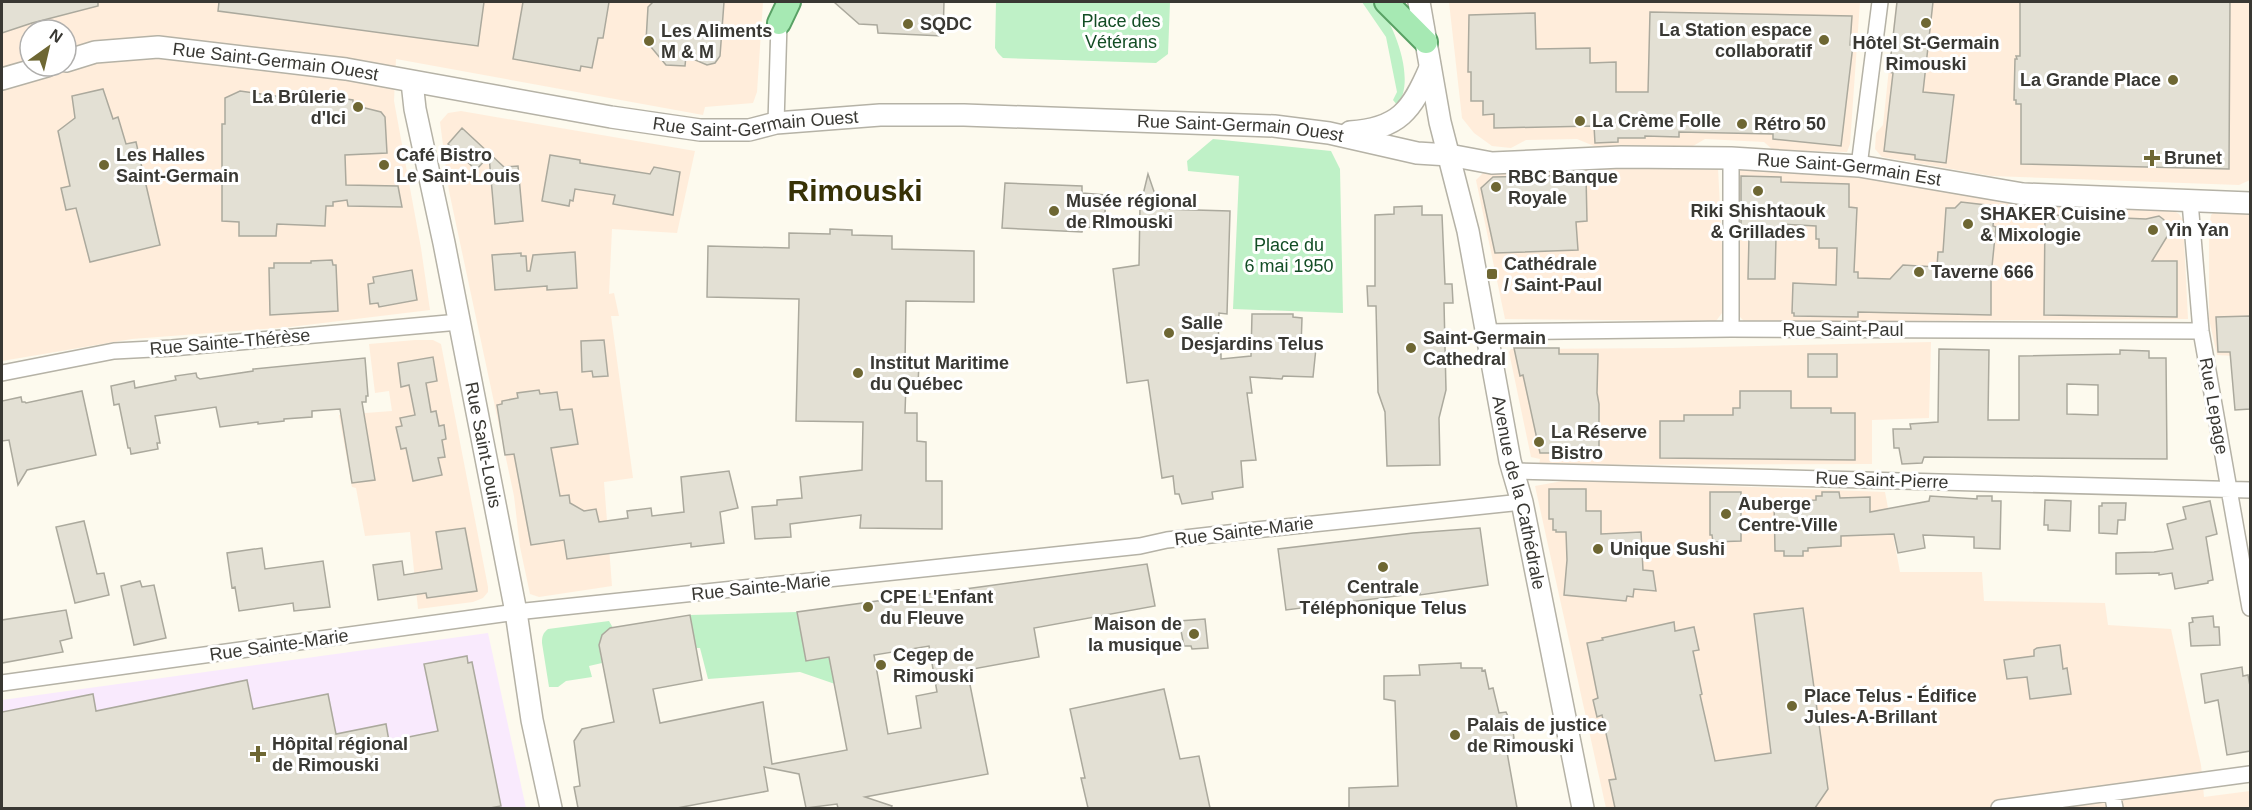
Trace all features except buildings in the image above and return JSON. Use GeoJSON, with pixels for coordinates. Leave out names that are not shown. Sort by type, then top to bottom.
{"type":"FeatureCollection","features":[{"type":"Feature","properties":{"kind":"main road"},"geometry":{"type":"LineString","coordinates":[[777,12],[789,2]]}},
{"type":"Feature","properties":{"kind":"main road"},"geometry":{"type":"LineString","coordinates":[[1386,2],[1426,42]]}},
{"type":"Feature","properties":{"kind":"street","name":"Avenue de la Cathédrale"},"geometry":{"type":"LineString","coordinates":[[1419,2],[1440,122],[1468,231],[1485,332],[1522,502],[1583,808]]}},
{"type":"Feature","properties":{"kind":"street"},"geometry":{"type":"LineString","coordinates":[[1859,166],[1880,2]]}},
{"type":"Feature","properties":{"kind":"street"},"geometry":{"type":"LineString","coordinates":[[776,123],[777,12]]}},
{"type":"Feature","properties":{"kind":"street","name":"Rue Saint-Germain Ouest"},"geometry":{"type":"LineString","coordinates":[[78,57],[95,52],[158,47],[346,69],[611,117],[700,130],[748,130],[776,123],[880,115],[964,115],[1274,126],[1329,133],[1417,153],[1449,155]]}},
{"type":"Feature","properties":{"kind":"street"},"geometry":{"type":"LineString","coordinates":[[1329,133],[1381,128],[1398,119],[1410,108],[1419,94],[1430,68]]}},
{"type":"Feature","properties":{"kind":"street"},"geometry":{"type":"LineString","coordinates":[[2,79],[18,74]]}},
{"type":"Feature","properties":{"kind":"street","name":"Rue Saint-Louis"},"geometry":{"type":"LineString","coordinates":[[412,82],[415,109],[516,612],[532,720],[551,808]]}},
{"type":"Feature","properties":{"kind":"street","name":"Rue Saint-Germain Est"},"geometry":{"type":"LineString","coordinates":[[1449,155],[1492,163],[1621,157],[1731,158],[1859,166],[2023,194],[2250,203]]}},
{"type":"Feature","properties":{"kind":"street"},"geometry":{"type":"LineString","coordinates":[[1731,158],[1731,330]]}},
{"type":"Feature","properties":{"kind":"street","name":"Rue Lepage"},"geometry":{"type":"LineString","coordinates":[[2190,202],[2201,331],[2250,608]]}},
{"type":"Feature","properties":{"kind":"street","name":"Rue Sainte-Thérèse"},"geometry":{"type":"LineString","coordinates":[[2,373],[114,351],[183,348],[459,322]]}},
{"type":"Feature","properties":{"kind":"street","name":"Rue Saint-Paul"},"geometry":{"type":"LineString","coordinates":[[1485,332],[2201,331]]}},
{"type":"Feature","properties":{"kind":"street","name":"Rue Saint-Pierre"},"geometry":{"type":"LineString","coordinates":[[1514,471],[2250,490]]}},
{"type":"Feature","properties":{"kind":"street","name":"Rue Sainte-Marie"},"geometry":{"type":"LineString","coordinates":[[2,683],[516,612],[1128,548],[1167,540],[1522,502]]}},
{"type":"Feature","properties":{"kind":"street"},"geometry":{"type":"LineString","coordinates":[[1999,808],[2250,774]]}},
{"type":"Feature","properties":{"kind":"street"},"geometry":{"type":"LineString","coordinates":[[2112,793],[2115,808]]}},
{"type":"Feature","properties":{"kind":"shaded area"},"geometry":{"type":"Polygon","coordinates":[[[2,2],[763,2],[757,92],[753,103],[705,107],[703,115],[396,59],[394,101],[430,310],[290,327],[132,339],[2,361],[2,2]]]}},
{"type":"Feature","properties":{"kind":"shaded area"},"geometry":{"type":"Polygon","coordinates":[[[1449,2],[1860,2],[1850,144],[1847,152],[1773,150],[1764,142],[1705,139],[1693,146],[1594,146],[1577,139],[1526,140],[1511,148],[1492,146],[1474,133],[1462,118],[1449,2]]]}},
{"type":"Feature","properties":{"kind":"shaded area"},"geometry":{"type":"Polygon","coordinates":[[[1896,2],[2250,2],[2250,180],[2239,185],[1992,176],[1882,157],[1875,149],[1876,133],[1883,125],[1896,2]]]}},
{"type":"Feature","properties":{"kind":"shaded area"},"geometry":{"type":"Polygon","coordinates":[[[461,111],[695,151],[677,233],[612,229],[609,294],[614,293],[619,316],[611,316],[633,478],[604,482],[612,586],[539,597],[530,594],[520,547],[514,496],[449,191],[440,122],[448,113],[461,111]]]}},
{"type":"Feature","properties":{"kind":"shaded area"},"geometry":{"type":"Polygon","coordinates":[[[1600,167],[1718,168],[1725,304],[1716,321],[1505,319],[1476,180],[1483,173],[1495,171],[1600,167]]]}},
{"type":"Feature","properties":{"kind":"shaded area"},"geometry":{"type":"Polygon","coordinates":[[[1740,170],[1826,173],[2171,209],[2183,220],[2188,319],[1745,322],[1740,317],[1740,170]]]}},
{"type":"Feature","properties":{"kind":"shaded area"},"geometry":{"type":"Polygon","coordinates":[[[2220,206],[2250,206],[2250,357],[2217,355],[2209,319],[2209,228],[2211,215],[2220,206]]]}},
{"type":"Feature","properties":{"kind":"shaded area"},"geometry":{"type":"Polygon","coordinates":[[[433,340],[441,344],[488,587],[488,592],[483,598],[473,602],[418,609],[410,532],[365,536],[356,488],[352,487],[339,415],[392,411],[389,391],[375,393],[369,344],[433,340]]]}},
{"type":"Feature","properties":{"kind":"shaded area"},"geometry":{"type":"Polygon","coordinates":[[[1931,342],[1929,418],[1872,420],[1872,464],[1539,465],[1540,459],[1531,457],[1509,352],[1511,349],[1931,342]]]}},
{"type":"Feature","properties":{"kind":"shaded area"},"geometry":{"type":"Polygon","coordinates":[[[1568,480],[1885,492],[1900,572],[1982,572],[1984,601],[2105,603],[2108,625],[2171,629],[2201,765],[2204,797],[2250,791],[2250,808],[1606,808],[1535,486],[1568,480]]]}},
{"type":"Feature","properties":{"kind":"shaded area","name":"Hôpital régional de Rimouski"},"geometry":{"type":"Polygon","coordinates":[[[488,633],[526,808],[2,808],[2,700],[488,633]]]}},
{"type":"Feature","properties":{"kind":"green space","name":"Place des Vétérans"},"geometry":{"type":"Polygon","coordinates":[[[996,2],[1170,2],[1168,54],[1156,63],[1003,58],[995,48],[996,2]]]}},
{"type":"Feature","properties":{"kind":"green space"},"geometry":{"type":"Polygon","coordinates":[[[1362,2],[1375,2],[1396,37],[1404,67],[1405,82],[1403,95],[1397,105],[1393,100],[1397,92],[1386,37],[1362,2]]]}},
{"type":"Feature","properties":{"kind":"green space","name":"Place du 6 mai 1950"},"geometry":{"type":"Polygon","coordinates":[[[1213,139],[1331,151],[1340,169],[1343,313],[1233,309],[1239,176],[1188,171],[1187,161],[1213,139]]]}},
{"type":"Feature","properties":{"kind":"green space"},"geometry":{"type":"Polygon","coordinates":[[[797,612],[806,661],[829,657],[835,684],[800,672],[708,679],[700,648],[696,648],[690,615],[797,612]]]}},
{"type":"Feature","properties":{"kind":"green space"},"geometry":{"type":"Polygon","coordinates":[[[609,621],[613,628],[604,634],[600,642],[602,663],[589,666],[592,677],[566,681],[558,687],[549,687],[542,643],[545,632],[548,629],[609,621]]]}},
{"type":"Feature","properties":{"kind":"place","name":"Hôtel St-Germain Rimouski"},"geometry":{"type":"Point","coordinates":[1926,23]}},
{"type":"Feature","properties":{"kind":"place","name":"SQDC"},"geometry":{"type":"Point","coordinates":[908,24]}},
{"type":"Feature","properties":{"kind":"place","name":"La Station espace collaboratif"},"geometry":{"type":"Point","coordinates":[1824,40]}},
{"type":"Feature","properties":{"kind":"place","name":"Les Aliments M & M"},"geometry":{"type":"Point","coordinates":[649,41]}},
{"type":"Feature","properties":{"kind":"place","name":"La Grande Place"},"geometry":{"type":"Point","coordinates":[2173,80]}},
{"type":"Feature","properties":{"kind":"place","name":"La Brûlerie d'Ici"},"geometry":{"type":"Point","coordinates":[358,107]}},
{"type":"Feature","properties":{"kind":"place","name":"La Crème Folle"},"geometry":{"type":"Point","coordinates":[1580,121]}},
{"type":"Feature","properties":{"kind":"place","name":"Rétro 50"},"geometry":{"type":"Point","coordinates":[1742,124]}},
{"type":"Feature","properties":{"kind":"place","name":"Brunet"},"geometry":{"type":"Point","coordinates":[2152,158]}},
{"type":"Feature","properties":{"kind":"place","name":"Les Halles Saint-Germain"},"geometry":{"type":"Point","coordinates":[104,165]}},
{"type":"Feature","properties":{"kind":"place","name":"Café Bistro Le Saint-Louis"},"geometry":{"type":"Point","coordinates":[384,165]}},
{"type":"Feature","properties":{"kind":"place","name":"RBC Banque Royale"},"geometry":{"type":"Point","coordinates":[1496,187]}},
{"type":"Feature","properties":{"kind":"place","name":"Riki Shishtaouk & Grillades"},"geometry":{"type":"Point","coordinates":[1758,191]}},
{"type":"Feature","properties":{"kind":"place","name":"Musée régional de RImouski"},"geometry":{"type":"Point","coordinates":[1054,211]}},
{"type":"Feature","properties":{"kind":"place","name":"SHAKER Cuisine & Mixologie"},"geometry":{"type":"Point","coordinates":[1968,224]}},
{"type":"Feature","properties":{"kind":"place","name":"Yin Yan"},"geometry":{"type":"Point","coordinates":[2153,230]}},
{"type":"Feature","properties":{"kind":"place","name":"Taverne 666"},"geometry":{"type":"Point","coordinates":[1919,272]}},
{"type":"Feature","properties":{"kind":"place","name":"Cathédrale / Saint-Paul"},"geometry":{"type":"Point","coordinates":[1492,274]}},
{"type":"Feature","properties":{"kind":"place","name":"Salle Desjardins Telus"},"geometry":{"type":"Point","coordinates":[1169,333]}},
{"type":"Feature","properties":{"kind":"place","name":"Saint-Germain Cathedral"},"geometry":{"type":"Point","coordinates":[1411,348]}},
{"type":"Feature","properties":{"kind":"place","name":"Institut Maritime du Québec"},"geometry":{"type":"Point","coordinates":[858,373]}},
{"type":"Feature","properties":{"kind":"place","name":"La Réserve Bistro"},"geometry":{"type":"Point","coordinates":[1539,442]}},
{"type":"Feature","properties":{"kind":"place","name":"Auberge Centre-Ville"},"geometry":{"type":"Point","coordinates":[1726,514]}},
{"type":"Feature","properties":{"kind":"place","name":"Unique Sushi"},"geometry":{"type":"Point","coordinates":[1598,549]}},
{"type":"Feature","properties":{"kind":"place","name":"Centrale Téléphonique Telus"},"geometry":{"type":"Point","coordinates":[1383,567]}},
{"type":"Feature","properties":{"kind":"place","name":"CPE L'Enfant du Fleuve"},"geometry":{"type":"Point","coordinates":[868,607]}},
{"type":"Feature","properties":{"kind":"place","name":"Maison de la musique"},"geometry":{"type":"Point","coordinates":[1194,634]}},
{"type":"Feature","properties":{"kind":"place","name":"Cegep de Rimouski"},"geometry":{"type":"Point","coordinates":[881,665]}},
{"type":"Feature","properties":{"kind":"place","name":"Place Telus - Édifice Jules-A-Brillant"},"geometry":{"type":"Point","coordinates":[1792,706]}},
{"type":"Feature","properties":{"kind":"place","name":"Palais de justice de Rimouski"},"geometry":{"type":"Point","coordinates":[1455,735]}},
{"type":"Feature","properties":{"kind":"place","name":"Hôpital régional de Rimouski"},"geometry":{"type":"Point","coordinates":[258,754]}},
{"type":"Feature","properties":{"kind":"district","name":"Rimouski"},"geometry":{"type":"Point","coordinates":[855,191]}}]}
